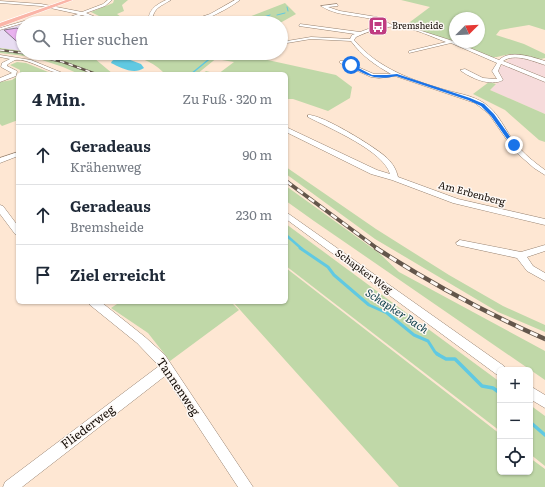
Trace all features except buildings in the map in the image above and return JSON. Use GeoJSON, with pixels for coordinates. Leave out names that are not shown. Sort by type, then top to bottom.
{"type":"FeatureCollection","features":[{"type":"Feature","properties":{"kind":"main road"},"geometry":{"type":"LineString","coordinates":[[24,16],[71,0]]}},
{"type":"Feature","properties":{"kind":"main road"},"geometry":{"type":"LineString","coordinates":[[0,24],[16,19]]}},
{"type":"Feature","properties":{"kind":"street"},"geometry":{"type":"LineString","coordinates":[[75,16],[104,5],[110,0]]}},
{"type":"Feature","properties":{"kind":"street"},"geometry":{"type":"LineString","coordinates":[[150,16],[153,9],[169,0]]}},
{"type":"Feature","properties":{"kind":"street"},"geometry":{"type":"LineString","coordinates":[[208,16],[238,0]]}},
{"type":"Feature","properties":{"kind":"street"},"geometry":{"type":"LineString","coordinates":[[0,2],[51,7],[83,13],[90,16]]}},
{"type":"Feature","properties":{"kind":"street"},"geometry":{"type":"LineString","coordinates":[[337,5],[323,6],[378,20],[391,26]]}},
{"type":"Feature","properties":{"kind":"street"},"geometry":{"type":"LineString","coordinates":[[0,29],[16,24]]}},
{"type":"Feature","properties":{"kind":"street"},"geometry":{"type":"LineString","coordinates":[[300,25],[334,28],[359,33]]}},
{"type":"Feature","properties":{"kind":"street"},"geometry":{"type":"LineString","coordinates":[[352,40],[354,36],[359,33],[391,26],[402,26],[449,41]]}},
{"type":"Feature","properties":{"kind":"street"},"geometry":{"type":"LineString","coordinates":[[288,42],[311,38],[352,40],[369,57],[396,74],[469,99],[482,105],[492,115],[514,145],[529,162],[545,173]]}},
{"type":"Feature","properties":{"kind":"street"},"geometry":{"type":"LineString","coordinates":[[411,52],[449,42]]}},
{"type":"Feature","properties":{"kind":"street"},"geometry":{"type":"LineString","coordinates":[[466,48],[545,80]]}},
{"type":"Feature","properties":{"kind":"street"},"geometry":{"type":"LineString","coordinates":[[0,56],[16,58]]}},
{"type":"Feature","properties":{"kind":"street"},"geometry":{"type":"LineString","coordinates":[[463,70],[485,80],[502,82],[495,71],[500,62],[507,57],[516,56],[545,63]]}},
{"type":"Feature","properties":{"kind":"street"},"geometry":{"type":"LineString","coordinates":[[0,80],[14,76],[15,72],[4,67],[4,64],[16,58]]}},
{"type":"Feature","properties":{"kind":"street"},"geometry":{"type":"LineString","coordinates":[[25,60],[57,72]]}},
{"type":"Feature","properties":{"kind":"street"},"geometry":{"type":"LineString","coordinates":[[342,62],[351,65],[371,76],[387,77],[396,74]]}},
{"type":"Feature","properties":{"kind":"street"},"geometry":{"type":"LineString","coordinates":[[310,116],[371,149],[390,164],[395,172],[395,178]]}},
{"type":"Feature","properties":{"kind":"street","name":"Am Erbenberg"},"geometry":{"type":"LineString","coordinates":[[288,130],[374,172],[395,178],[456,201],[545,222]]}},
{"type":"Feature","properties":{"kind":"street"},"geometry":{"type":"LineString","coordinates":[[0,161],[16,155]]}},
{"type":"Feature","properties":{"kind":"street"},"geometry":{"type":"LineString","coordinates":[[0,208],[16,229]]}},
{"type":"Feature","properties":{"kind":"street","name":"Schapker Weg"},"geometry":{"type":"LineString","coordinates":[[288,216],[497,368]]}},
{"type":"Feature","properties":{"kind":"street"},"geometry":{"type":"LineString","coordinates":[[460,243],[521,255],[545,248]]}},
{"type":"Feature","properties":{"kind":"street"},"geometry":{"type":"LineString","coordinates":[[521,255],[523,262],[530,269],[545,277]]}},
{"type":"Feature","properties":{"kind":"street","name":"Tannenweg"},"geometry":{"type":"LineString","coordinates":[[96,304],[155,352],[246,487]]}},
{"type":"Feature","properties":{"kind":"street","name":"Fliederweg"},"geometry":{"type":"LineString","coordinates":[[10,487],[166,368]]}},
{"type":"Feature","properties":{"kind":"street"},"geometry":{"type":"LineString","coordinates":[[533,394],[545,402]]}},
{"type":"Feature","properties":{"kind":"shaded area"},"geometry":{"type":"Polygon","coordinates":[[[16,26],[16,50],[0,48],[0,30],[16,26]]]}},
{"type":"Feature","properties":{"kind":"shaded area"},"geometry":{"type":"Polygon","coordinates":[[[511,58],[527,58],[545,62],[545,114],[490,90],[500,80],[495,71],[511,58]]]}},
{"type":"Feature","properties":{"kind":"green space"},"geometry":{"type":"Polygon","coordinates":[[[114,0],[128,0],[122,5],[124,11],[117,14],[120,16],[99,16],[91,12],[113,3],[114,0]]]}},
{"type":"Feature","properties":{"kind":"green space"},"geometry":{"type":"Polygon","coordinates":[[[401,0],[545,0],[545,30],[529,25],[500,30],[496,35],[524,44],[545,54],[545,58],[533,58],[513,54],[490,57],[466,48],[485,48],[485,12],[449,12],[449,41],[406,25],[430,7],[401,0]]]}},
{"type":"Feature","properties":{"kind":"green space"},"geometry":{"type":"Polygon","coordinates":[[[285,3],[296,14],[288,18],[288,16],[251,16],[285,3]]]}},
{"type":"Feature","properties":{"kind":"green space"},"geometry":{"type":"Polygon","coordinates":[[[0,48],[16,50],[16,55],[0,53],[0,48]]]}},
{"type":"Feature","properties":{"kind":"green space"},"geometry":{"type":"Polygon","coordinates":[[[42,60],[96,60],[111,72],[74,72],[42,60]]]}},
{"type":"Feature","properties":{"kind":"green space"},"geometry":{"type":"Polygon","coordinates":[[[145,60],[214,60],[199,72],[163,72],[150,62],[145,60]]]}},
{"type":"Feature","properties":{"kind":"green space"},"geometry":{"type":"Polygon","coordinates":[[[222,60],[268,60],[336,75],[352,87],[350,98],[328,111],[293,99],[288,99],[288,72],[221,72],[234,62],[222,60]]]}},
{"type":"Feature","properties":{"kind":"green space"},"geometry":{"type":"Polygon","coordinates":[[[17,62],[26,63],[48,72],[20,72],[20,70],[10,65],[17,62]]]}},
{"type":"Feature","properties":{"kind":"green space"},"geometry":{"type":"Polygon","coordinates":[[[16,77],[16,121],[2,126],[0,124],[0,82],[12,80],[16,77]]]}},
{"type":"Feature","properties":{"kind":"green space"},"geometry":{"type":"Polygon","coordinates":[[[489,82],[496,84],[490,90],[545,114],[545,142],[539,140],[505,110],[473,94],[489,82]]]}},
{"type":"Feature","properties":{"kind":"green space"},"geometry":{"type":"Polygon","coordinates":[[[288,168],[376,229],[449,275],[503,306],[545,325],[545,332],[498,312],[375,239],[288,175],[288,168]]]}},
{"type":"Feature","properties":{"kind":"green space"},"geometry":{"type":"Polygon","coordinates":[[[288,187],[379,253],[399,272],[545,351],[545,380],[533,372],[533,367],[526,367],[288,202],[288,187]]]}},
{"type":"Feature","properties":{"kind":"green space"},"geometry":{"type":"Polygon","coordinates":[[[288,225],[497,380],[497,429],[288,268],[288,225]]]}},
{"type":"Feature","properties":{"kind":"green space"},"geometry":{"type":"Polygon","coordinates":[[[288,270],[497,432],[497,475],[533,475],[533,460],[545,469],[545,487],[399,487],[235,304],[288,304],[288,270]]]}},
{"type":"Feature","properties":{"kind":"green space"},"geometry":{"type":"Polygon","coordinates":[[[117,304],[233,304],[239,310],[170,361],[148,333],[111,308],[117,304]]]}},
{"type":"Feature","properties":{"kind":"green space"},"geometry":{"type":"Polygon","coordinates":[[[533,407],[545,416],[545,466],[533,456],[533,407]]]}},
{"type":"Feature","properties":{"kind":"water"},"geometry":{"type":"Polygon","coordinates":[[[130,60],[141,64],[144,68],[132,71],[123,69],[111,63],[112,61],[130,60]]]}},
{"type":"Feature","properties":{"kind":"waterway"},"geometry":{"type":"LineString","coordinates":[[287,7],[288,11]]}},
{"type":"Feature","properties":{"kind":"waterway"},"geometry":{"type":"LineString","coordinates":[[277,15],[285,13]]}},
{"type":"Feature","properties":{"kind":"waterway"},"geometry":{"type":"LineString","coordinates":[[193,72],[208,60]]}},
{"type":"Feature","properties":{"kind":"waterway","name":"Schapker Bach"},"geometry":{"type":"LineString","coordinates":[[288,237],[302,249]]}},
{"type":"Feature","properties":{"kind":"waterway","name":"Schapker Bach"},"geometry":{"type":"LineString","coordinates":[[300,248],[328,267],[334,275],[369,305],[387,313],[414,335],[428,341],[435,352],[439,355]]}},
{"type":"Feature","properties":{"kind":"waterway","name":"Schapker Bach"},"geometry":{"type":"LineString","coordinates":[[437,354],[446,359],[455,359],[482,386],[493,388],[497,391]]}},
{"type":"Feature","properties":{"kind":"waterway","name":"Schapker Bach"},"geometry":{"type":"LineString","coordinates":[[533,425],[545,435]]}},
{"type":"Feature","properties":{"kind":"railway"},"geometry":{"type":"LineString","coordinates":[[0,50],[16,52]]}},
{"type":"Feature","properties":{"kind":"railway"},"geometry":{"type":"LineString","coordinates":[[55,60],[90,72]]}},
{"type":"Feature","properties":{"kind":"railway"},"geometry":{"type":"LineString","coordinates":[[288,182],[378,249]]}},
{"type":"Feature","properties":{"kind":"railway"},"geometry":{"type":"LineString","coordinates":[[376,248],[459,297],[501,319],[545,339]]}},
{"type":"Feature","properties":{"kind":"place","name":"Bremsheide"},"geometry":{"type":"Point","coordinates":[378,26]}},
{"type":"Feature","properties":{"kind":"route"},"geometry":{"type":"LineString","coordinates":[[351,65],[371,76],[387,77],[396,74],[469,99],[482,105],[489,111],[514,145]]}}]}
